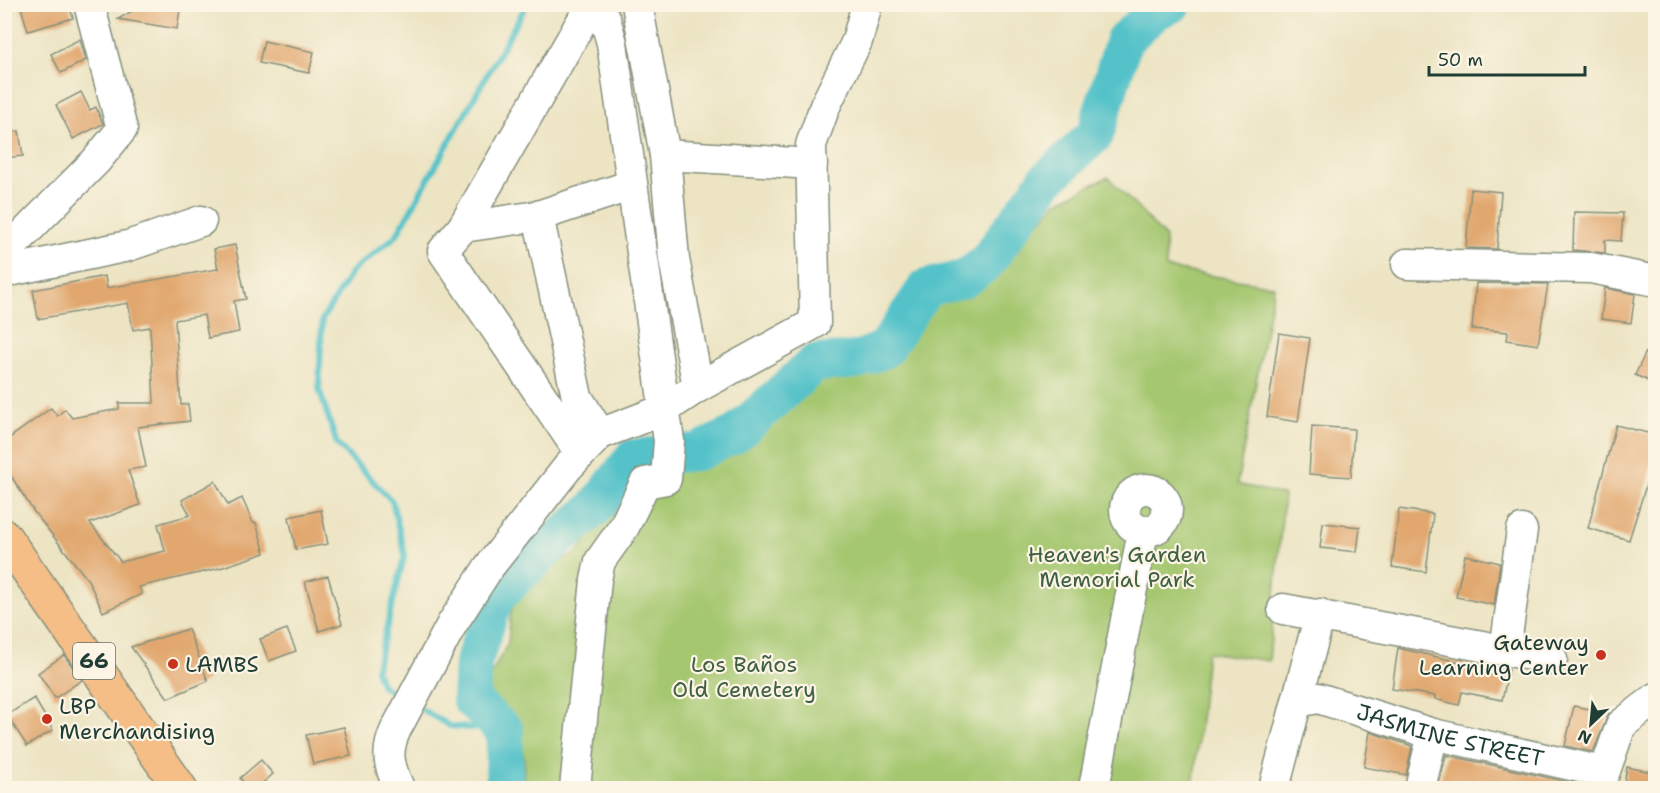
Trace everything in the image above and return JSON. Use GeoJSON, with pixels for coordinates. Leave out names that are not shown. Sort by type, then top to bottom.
{"type":"FeatureCollection","features":[{"type":"Feature","properties":{"kind":"main road","name":"66"},"geometry":{"type":"LineString","coordinates":[[4,536],[180,789]]}},
{"type":"Feature","properties":{"kind":"street"},"geometry":{"type":"LineString","coordinates":[[4,254],[96,161],[122,129],[89,4]]}},
{"type":"Feature","properties":{"kind":"street"},"geometry":{"type":"LineString","coordinates":[[637,4],[665,155],[674,259],[698,387]]}},
{"type":"Feature","properties":{"kind":"street"},"geometry":{"type":"LineString","coordinates":[[399,789],[388,764],[389,743],[452,624],[489,567],[590,444],[663,410],[698,387],[815,323],[811,145],[825,106],[857,41],[867,4]]}},
{"type":"Feature","properties":{"kind":"street"},"geometry":{"type":"LineString","coordinates":[[575,789],[596,580],[600,561],[624,527],[645,483],[666,479],[669,441],[612,43],[605,19],[593,15],[582,21],[463,227],[443,251],[590,444]]}},
{"type":"Feature","properties":{"kind":"street"},"geometry":{"type":"LineString","coordinates":[[665,155],[812,164]]}},
{"type":"Feature","properties":{"kind":"street"},"geometry":{"type":"LineString","coordinates":[[463,227],[538,216],[632,185]]}},
{"type":"Feature","properties":{"kind":"street"},"geometry":{"type":"LineString","coordinates":[[538,216],[577,397],[590,444]]}},
{"type":"Feature","properties":{"kind":"street"},"geometry":{"type":"LineString","coordinates":[[4,272],[128,246],[201,221]]}},
{"type":"Feature","properties":{"kind":"street"},"geometry":{"type":"LineString","coordinates":[[1407,264],[1591,268],[1656,281]]}},
{"type":"Feature","properties":{"kind":"street"},"geometry":{"type":"LineString","coordinates":[[1505,650],[1522,530]]}},
{"type":"Feature","properties":{"kind":"street"},"geometry":{"type":"LineString","coordinates":[[1094,789],[1143,531]]}},
{"type":"Feature","properties":{"kind":"street"},"geometry":{"type":"LineString","coordinates":[[1283,609],[1320,614],[1552,659]]}},
{"type":"Feature","properties":{"kind":"street"},"geometry":{"type":"LineString","coordinates":[[1274,789],[1320,614]]}},
{"type":"Feature","properties":{"kind":"street","name":"JASMINE STREET"},"geometry":{"type":"LineString","coordinates":[[1297,702],[1318,698],[1433,734],[1601,780]]}},
{"type":"Feature","properties":{"kind":"street"},"geometry":{"type":"LineString","coordinates":[[1601,780],[1621,725],[1656,698]]}},
{"type":"Feature","properties":{"kind":"street"},"geometry":{"type":"LineString","coordinates":[[1420,789],[1433,734]]}},
{"type":"Feature","properties":{"kind":"green space"},"geometry":{"type":"Polygon","coordinates":[[[1108,177],[1165,237],[1166,268],[1274,286],[1237,484],[1284,495],[1269,661],[1207,652],[1193,788],[522,788],[524,757],[521,745],[510,724],[481,693],[508,643],[511,610],[528,576],[576,554],[637,469],[720,457],[819,372],[871,370],[933,297],[989,276],[1057,202],[1108,177]]]}},
{"type":"Feature","properties":{"kind":"building"},"geometry":{"type":"Polygon","coordinates":[[[20,4],[69,4],[73,18],[28,31],[20,4]]]}},
{"type":"Feature","properties":{"kind":"building"},"geometry":{"type":"Polygon","coordinates":[[[134,4],[181,4],[177,29],[118,19],[136,9],[134,4]]]}},
{"type":"Feature","properties":{"kind":"building"},"geometry":{"type":"Polygon","coordinates":[[[80,39],[86,60],[61,73],[51,54],[80,39]]]}},
{"type":"Feature","properties":{"kind":"building"},"geometry":{"type":"Polygon","coordinates":[[[264,41],[314,52],[309,73],[259,63],[264,41]]]}},
{"type":"Feature","properties":{"kind":"building"},"geometry":{"type":"Polygon","coordinates":[[[81,92],[90,110],[96,107],[103,124],[73,139],[56,105],[81,92]]]}},
{"type":"Feature","properties":{"kind":"building"},"geometry":{"type":"Polygon","coordinates":[[[19,131],[23,156],[4,158],[4,133],[19,131]]]}},
{"type":"Feature","properties":{"kind":"building"},"geometry":{"type":"Polygon","coordinates":[[[1471,189],[1501,192],[1497,249],[1466,248],[1471,189]]]}},
{"type":"Feature","properties":{"kind":"building"},"geometry":{"type":"Polygon","coordinates":[[[1574,212],[1623,213],[1621,241],[1605,240],[1605,253],[1573,250],[1574,212]]]}},
{"type":"Feature","properties":{"kind":"building"},"geometry":{"type":"Polygon","coordinates":[[[235,245],[246,299],[234,301],[239,332],[208,338],[204,315],[175,320],[181,405],[188,404],[190,421],[138,427],[146,467],[128,470],[140,505],[90,523],[121,562],[165,551],[158,524],[190,515],[182,500],[215,481],[228,505],[242,498],[253,523],[256,523],[265,553],[220,568],[139,587],[142,594],[103,612],[88,580],[34,512],[4,465],[4,442],[51,408],[57,416],[65,409],[72,418],[119,409],[119,403],[154,403],[150,327],[133,330],[128,303],[38,319],[33,290],[105,276],[107,288],[218,269],[214,249],[235,245]]]}},
{"type":"Feature","properties":{"kind":"building"},"geometry":{"type":"Polygon","coordinates":[[[1476,283],[1548,284],[1538,345],[1507,340],[1508,332],[1472,329],[1476,283]]]}},
{"type":"Feature","properties":{"kind":"building"},"geometry":{"type":"Polygon","coordinates":[[[1605,288],[1635,294],[1631,323],[1601,319],[1605,288]]]}},
{"type":"Feature","properties":{"kind":"building"},"geometry":{"type":"Polygon","coordinates":[[[1656,331],[1656,384],[1635,375],[1656,331]]]}},
{"type":"Feature","properties":{"kind":"building"},"geometry":{"type":"Polygon","coordinates":[[[1279,333],[1310,338],[1298,422],[1267,417],[1279,333]]]}},
{"type":"Feature","properties":{"kind":"building"},"geometry":{"type":"Polygon","coordinates":[[[1616,425],[1656,435],[1656,449],[1629,540],[1588,528],[1616,425]]]}},
{"type":"Feature","properties":{"kind":"building"},"geometry":{"type":"Polygon","coordinates":[[[1312,426],[1354,429],[1351,477],[1309,474],[1312,426]]]}},
{"type":"Feature","properties":{"kind":"building"},"geometry":{"type":"Polygon","coordinates":[[[1399,509],[1433,514],[1426,572],[1392,567],[1399,509]]]}},
{"type":"Feature","properties":{"kind":"building"},"geometry":{"type":"Polygon","coordinates":[[[321,510],[328,544],[296,550],[289,517],[321,510]]]}},
{"type":"Feature","properties":{"kind":"building"},"geometry":{"type":"Polygon","coordinates":[[[1323,523],[1360,527],[1357,552],[1320,548],[1323,523]]]}},
{"type":"Feature","properties":{"kind":"building"},"geometry":{"type":"Polygon","coordinates":[[[1465,555],[1500,563],[1494,605],[1456,597],[1465,555]]]}},
{"type":"Feature","properties":{"kind":"building"},"geometry":{"type":"Polygon","coordinates":[[[328,576],[342,624],[319,631],[305,582],[328,576]]]}},
{"type":"Feature","properties":{"kind":"building","name":"LAMBS"},"geometry":{"type":"Polygon","coordinates":[[[188,629],[208,681],[168,698],[131,647],[188,629]]]}},
{"type":"Feature","properties":{"kind":"building"},"geometry":{"type":"Polygon","coordinates":[[[287,629],[296,651],[269,661],[260,639],[287,629]]]}},
{"type":"Feature","properties":{"kind":"building"},"geometry":{"type":"Polygon","coordinates":[[[1398,648],[1477,666],[1478,663],[1509,669],[1502,700],[1462,692],[1459,705],[1435,699],[1435,696],[1392,689],[1398,648]]]}},
{"type":"Feature","properties":{"kind":"building"},"geometry":{"type":"Polygon","coordinates":[[[64,655],[82,680],[55,698],[38,673],[64,655]]]}},
{"type":"Feature","properties":{"kind":"building"},"geometry":{"type":"Polygon","coordinates":[[[34,698],[53,730],[27,746],[7,715],[34,698]]]}},
{"type":"Feature","properties":{"kind":"building"},"geometry":{"type":"Polygon","coordinates":[[[1574,706],[1609,713],[1593,752],[1565,746],[1574,706]]]}},
{"type":"Feature","properties":{"kind":"building"},"geometry":{"type":"Polygon","coordinates":[[[344,727],[351,756],[313,764],[306,735],[344,727]]]}},
{"type":"Feature","properties":{"kind":"building"},"geometry":{"type":"Polygon","coordinates":[[[1370,732],[1412,746],[1406,775],[1364,767],[1370,732]]]}},
{"type":"Feature","properties":{"kind":"building"},"geometry":{"type":"Polygon","coordinates":[[[1446,755],[1582,785],[1582,789],[1438,789],[1446,755]]]}},
{"type":"Feature","properties":{"kind":"building"},"geometry":{"type":"Polygon","coordinates":[[[261,760],[273,774],[256,789],[249,789],[240,778],[261,760]]]}},
{"type":"Feature","properties":{"kind":"building"},"geometry":{"type":"Polygon","coordinates":[[[1627,767],[1656,773],[1656,789],[1623,789],[1627,767]]]}},
{"type":"Feature","properties":{"kind":"waterway"},"geometry":{"type":"LineString","coordinates":[[402,698],[382,686],[376,670],[405,554],[392,501],[337,444],[319,389],[322,320],[352,271],[396,236],[527,4]]}},
{"type":"Feature","properties":{"kind":"waterway"},"geometry":{"type":"LineString","coordinates":[[504,788],[505,731],[471,700],[473,663],[495,598],[546,549],[595,508],[633,458],[697,452],[736,434],[815,363],[857,360],[885,349],[926,288],[964,279],[985,264],[1047,179],[1095,135],[1124,40],[1156,11],[1172,4]]}},
{"type":"Feature","properties":{"kind":"waterway"},"geometry":{"type":"LineString","coordinates":[[416,706],[450,726],[505,731]]}},
{"type":"Feature","properties":{"kind":"place","name":"Gateway Learning Center"},"geometry":{"type":"Point","coordinates":[1601,655]}},
{"type":"Feature","properties":{"kind":"place","name":"LAMBS"},"geometry":{"type":"Point","coordinates":[173,664]}},
{"type":"Feature","properties":{"kind":"place","name":"LBP Merchandising"},"geometry":{"type":"Point","coordinates":[47,719]}},
{"type":"Feature","properties":{"kind":"park label","name":"Heaven's Garden Memorial Park"},"geometry":{"type":"Point","coordinates":[1117,566]}},
{"type":"Feature","properties":{"kind":"park label","name":"Los Baños Old Cemetery"},"geometry":{"type":"Point","coordinates":[744,676]}}]}
